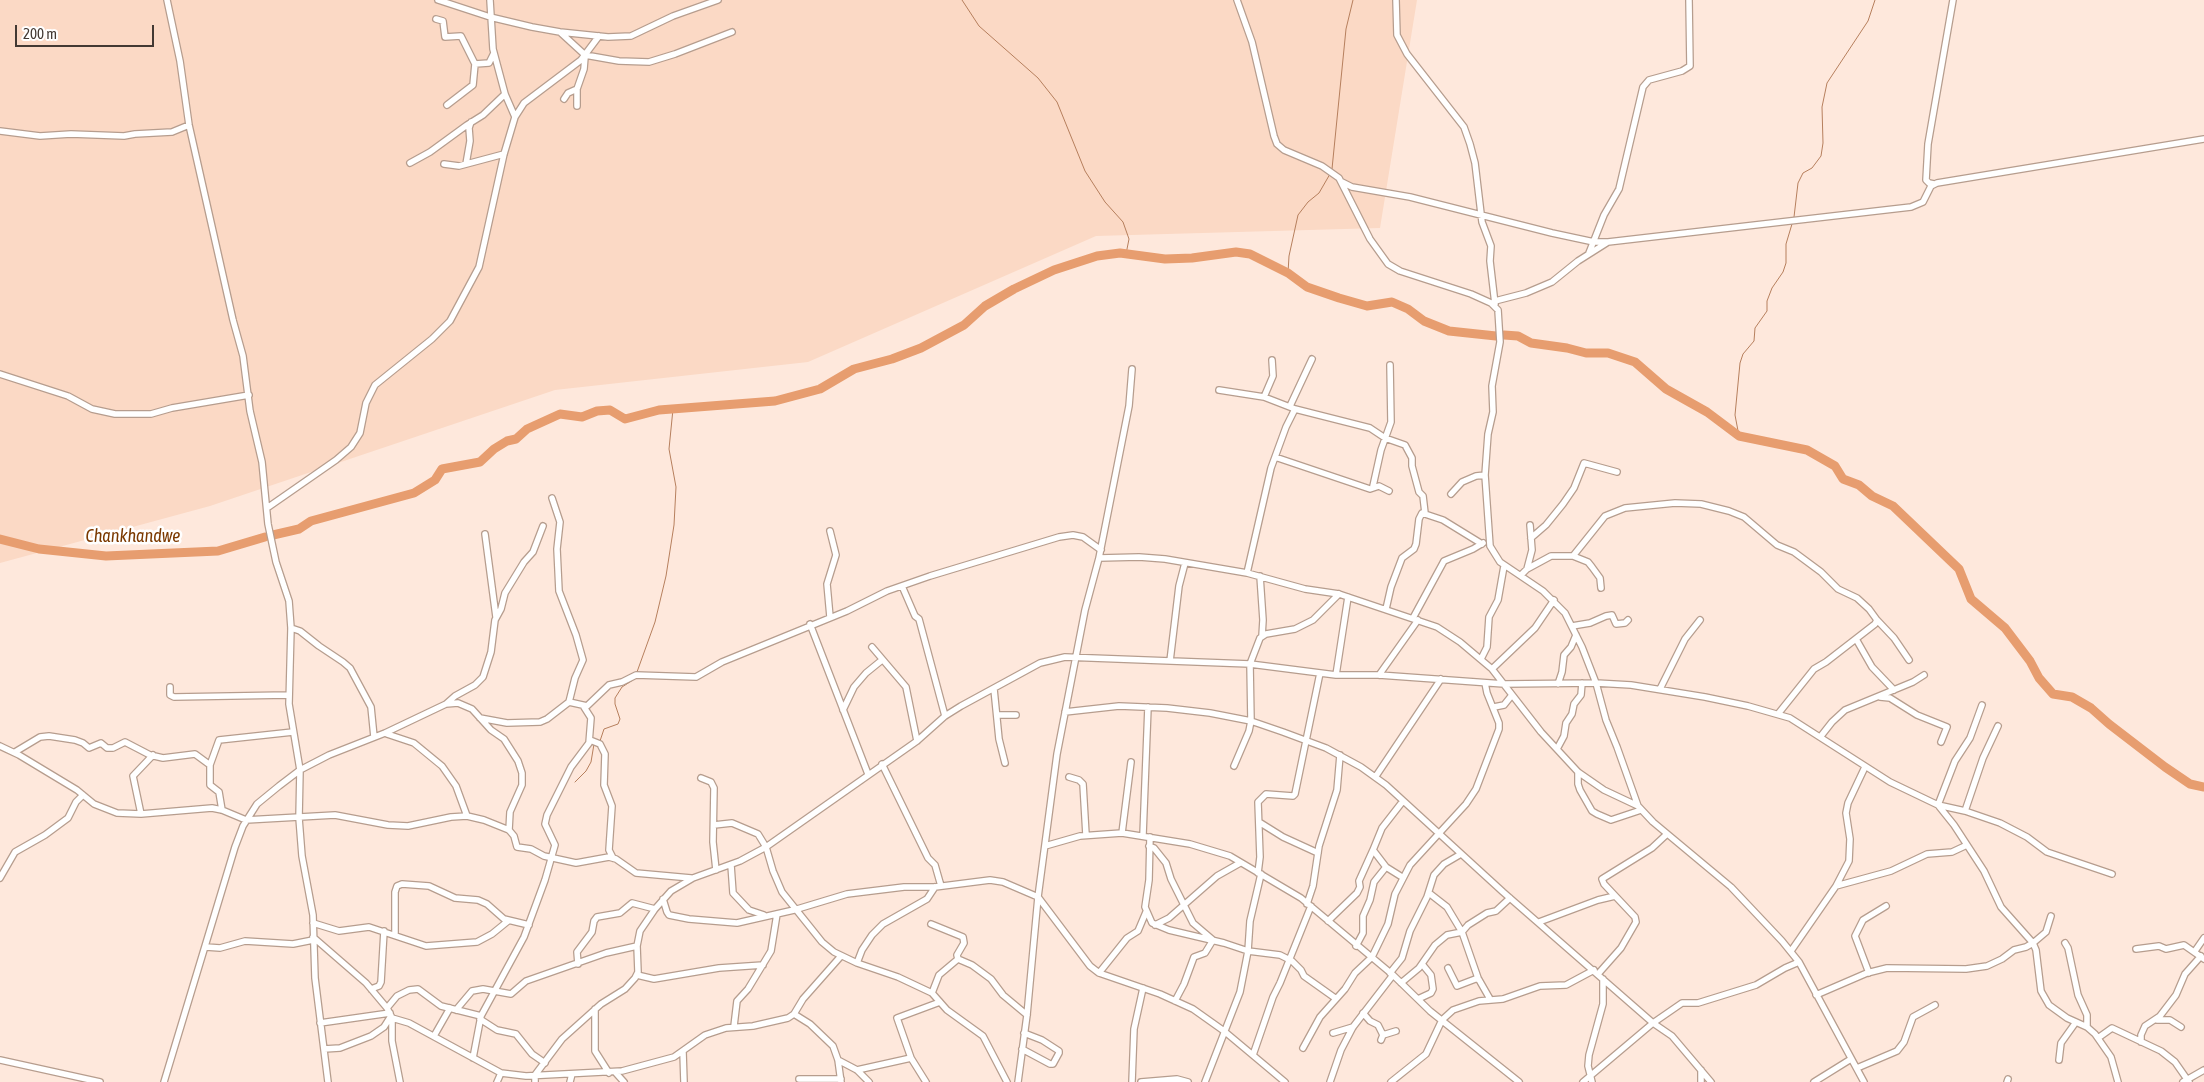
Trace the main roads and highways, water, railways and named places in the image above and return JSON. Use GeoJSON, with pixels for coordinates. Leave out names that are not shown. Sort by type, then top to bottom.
{"type":"FeatureCollection","features":[{"type":"Feature","properties":{"kind":"waterway"},"geometry":{"type":"LineString","coordinates":[[962,0],[979,26],[1038,78],[1057,102],[1085,171],[1105,202],[1123,222],[1129,239],[1126,254]]}},
{"type":"Feature","properties":{"kind":"waterway"},"geometry":{"type":"LineString","coordinates":[[1332,169],[1346,29],[1353,0]]}},
{"type":"Feature","properties":{"kind":"waterway"},"geometry":{"type":"LineString","coordinates":[[1794,217],[1798,183],[1803,173],[1812,168],[1821,156],[1823,143],[1822,107],[1827,83],[1868,21],[1875,0]]}},
{"type":"Feature","properties":{"kind":"waterway"},"geometry":{"type":"LineString","coordinates":[[1288,273],[1289,256],[1298,215],[1308,202],[1319,193],[1330,174]]}},
{"type":"Feature","properties":{"kind":"waterway"},"geometry":{"type":"LineString","coordinates":[[1739,436],[1735,415],[1740,363],[1743,354],[1754,341],[1755,328],[1767,311],[1767,301],[1772,288],[1783,272],[1786,263],[1786,244],[1792,224]]}},
{"type":"Feature","properties":{"kind":"waterway"},"geometry":{"type":"LineString","coordinates":[[273,535],[299,529],[311,521],[414,493],[435,480],[442,469],[480,462],[494,449],[507,441],[516,439],[527,429],[560,414],[582,417],[597,411],[610,410],[625,419],[659,410],[775,401],[820,389],[854,369],[892,359],[921,348],[964,325],[985,306],[1014,289],[1054,270],[1097,256],[1120,253],[1165,259],[1192,258],[1236,252],[1250,254],[1288,273],[1307,287],[1339,298],[1367,306],[1392,302],[1408,309],[1424,321],[1449,331],[1496,336]]}},
{"type":"Feature","properties":{"kind":"waterway"},"geometry":{"type":"LineString","coordinates":[[1504,335],[1518,336],[1531,343],[1567,348],[1586,353],[1608,353],[1635,362],[1666,389],[1707,412],[1739,436],[1807,450],[1835,466],[1843,479],[1859,485],[1872,496],[1893,506],[1959,569],[1971,599],[2005,628],[2030,661],[2039,678],[2053,694],[2072,697],[2091,708],[2165,767],[2190,784],[2204,787]]}},
{"type":"Feature","properties":{"kind":"waterway"},"geometry":{"type":"LineString","coordinates":[[637,672],[655,622],[666,576],[674,525],[676,487],[669,449],[673,409]]}},
{"type":"Feature","properties":{"kind":"waterway","name":"Chankhandwe"},"geometry":{"type":"LineString","coordinates":[[0,539],[39,549],[106,556],[218,551],[265,537]]}},
{"type":"Feature","properties":{"kind":"waterway"},"geometry":{"type":"LineString","coordinates":[[600,741],[604,729],[618,724],[620,719],[615,698],[622,687],[633,680]]}},
{"type":"Feature","properties":{"kind":"waterway"},"geometry":{"type":"LineString","coordinates":[[575,782],[586,771],[591,762],[594,744]]}}]}
